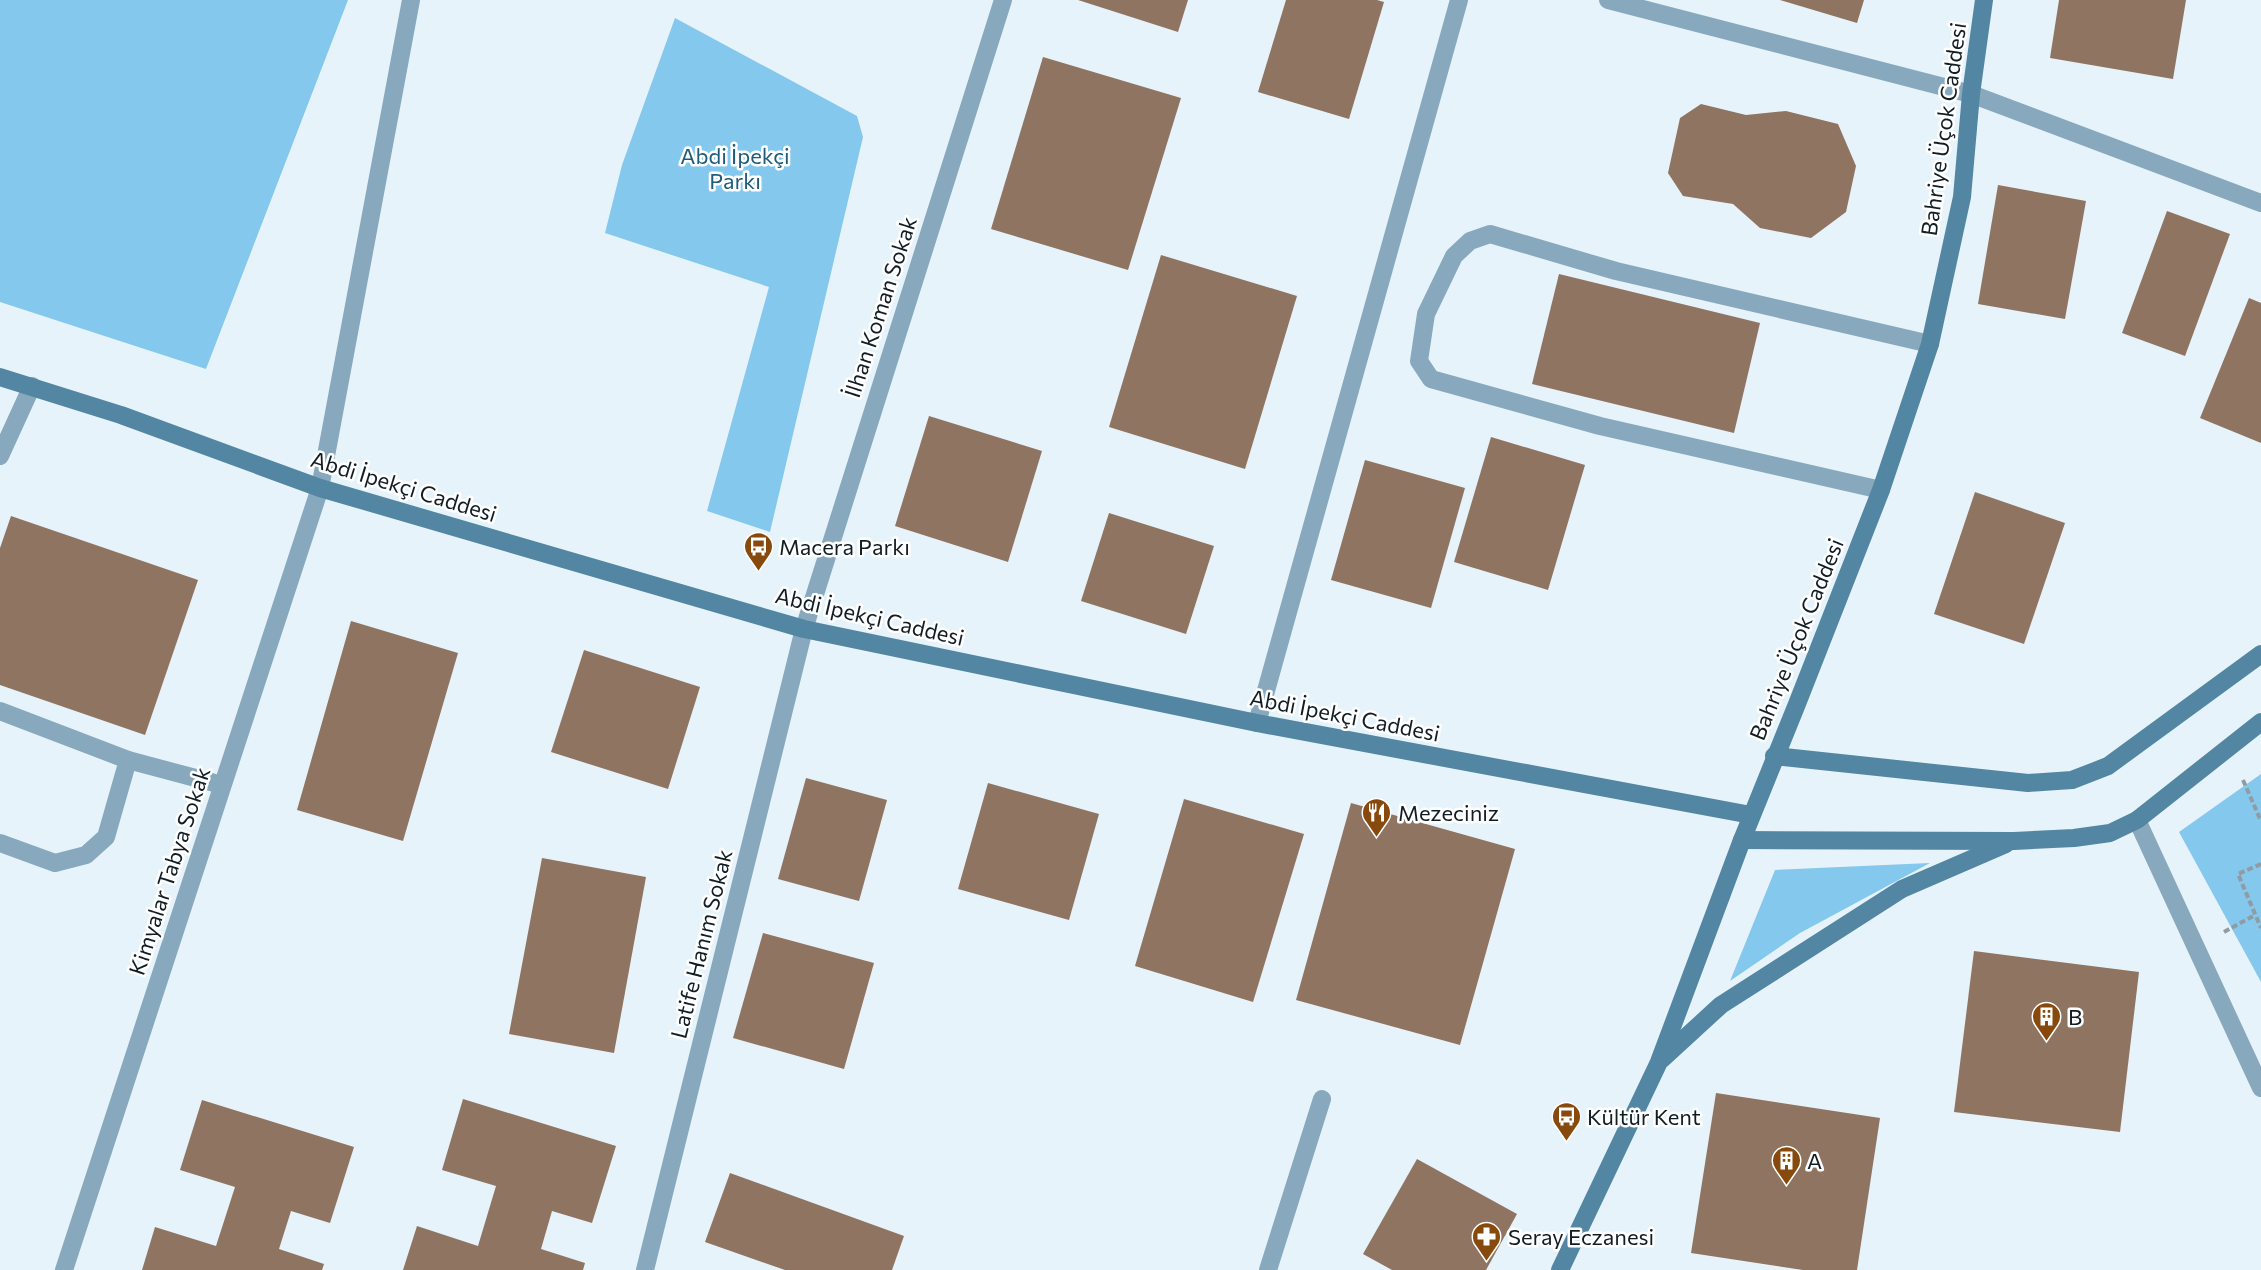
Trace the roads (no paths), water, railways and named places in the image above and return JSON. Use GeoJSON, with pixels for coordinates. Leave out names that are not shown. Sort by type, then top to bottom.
{"type":"FeatureCollection","features":[{"type":"Feature","properties":{"kind":"main road","name":"Bahriye Üçok Caddesi"},"geometry":{"type":"LineString","coordinates":[[1560,1270],[1659,1062],[1774,756],[1797,704],[1881,490],[1930,344],[1962,197],[1971,94],[1984,0]]}},
{"type":"Feature","properties":{"kind":"main road","name":"Abdi İpekçi Caddesi"},"geometry":{"type":"LineString","coordinates":[[0,377],[121,415],[320,488],[804,629],[1257,723],[1752,815]]}},
{"type":"Feature","properties":{"kind":"main road"},"geometry":{"type":"LineString","coordinates":[[1774,756],[2028,783],[2072,780],[2108,766],[2261,654]]}},
{"type":"Feature","properties":{"kind":"main road"},"geometry":{"type":"LineString","coordinates":[[1742,840],[2014,841],[2074,838],[2110,833],[2137,820],[2261,722]]}},
{"type":"Feature","properties":{"kind":"main road"},"geometry":{"type":"LineString","coordinates":[[1659,1062],[1721,1005],[1902,889],[2014,841]]}},
{"type":"Feature","properties":{"kind":"street","name":"Kimyalar Tabya Sokak"},"geometry":{"type":"LineString","coordinates":[[64,1270],[320,488],[411,0]]}},
{"type":"Feature","properties":{"kind":"street","name":"İlhan Koman Sokak"},"geometry":{"type":"LineString","coordinates":[[804,629],[1003,0]]}},
{"type":"Feature","properties":{"kind":"street"},"geometry":{"type":"LineString","coordinates":[[1257,723],[1459,0]]}},
{"type":"Feature","properties":{"kind":"street"},"geometry":{"type":"LineString","coordinates":[[1608,0],[1971,94],[2261,202]]}},
{"type":"Feature","properties":{"kind":"street"},"geometry":{"type":"LineString","coordinates":[[1881,490],[1600,426],[1431,380],[1419,361],[1426,314],[1454,256],[1470,241],[1490,234],[1616,271],[1930,344]]}},
{"type":"Feature","properties":{"kind":"street"},"geometry":{"type":"LineString","coordinates":[[0,456],[32,386]]}},
{"type":"Feature","properties":{"kind":"street","name":"Latife Hanım Sokak"},"geometry":{"type":"LineString","coordinates":[[645,1270],[804,629]]}},
{"type":"Feature","properties":{"kind":"street"},"geometry":{"type":"LineString","coordinates":[[0,711],[128,760],[222,786]]}},
{"type":"Feature","properties":{"kind":"street"},"geometry":{"type":"LineString","coordinates":[[0,843],[56,863],[86,855],[106,837],[128,760]]}},
{"type":"Feature","properties":{"kind":"street"},"geometry":{"type":"LineString","coordinates":[[2137,820],[2261,1088]]}},
{"type":"Feature","properties":{"kind":"street"},"geometry":{"type":"LineString","coordinates":[[1268,1270],[1322,1099]]}},
{"type":"Feature","properties":{"kind":"place","name":"Macera Parkı"},"geometry":{"type":"Point","coordinates":[758,572]}},
{"type":"Feature","properties":{"kind":"place","name":"Mezeciniz"},"geometry":{"type":"Point","coordinates":[1377,838]}},
{"type":"Feature","properties":{"kind":"place","name":"B"},"geometry":{"type":"Point","coordinates":[2047,1042]}},
{"type":"Feature","properties":{"kind":"place","name":"Kültür Kent"},"geometry":{"type":"Point","coordinates":[1566,1142]}},
{"type":"Feature","properties":{"kind":"place","name":"A"},"geometry":{"type":"Point","coordinates":[1786,1186]}},
{"type":"Feature","properties":{"kind":"place","name":"Seray Eczanesi"},"geometry":{"type":"Point","coordinates":[1487,1262]}},
{"type":"Feature","properties":{"kind":"park label","name":"Abdi İpekçi Parkı"},"geometry":{"type":"Point","coordinates":[735,168]}}]}
